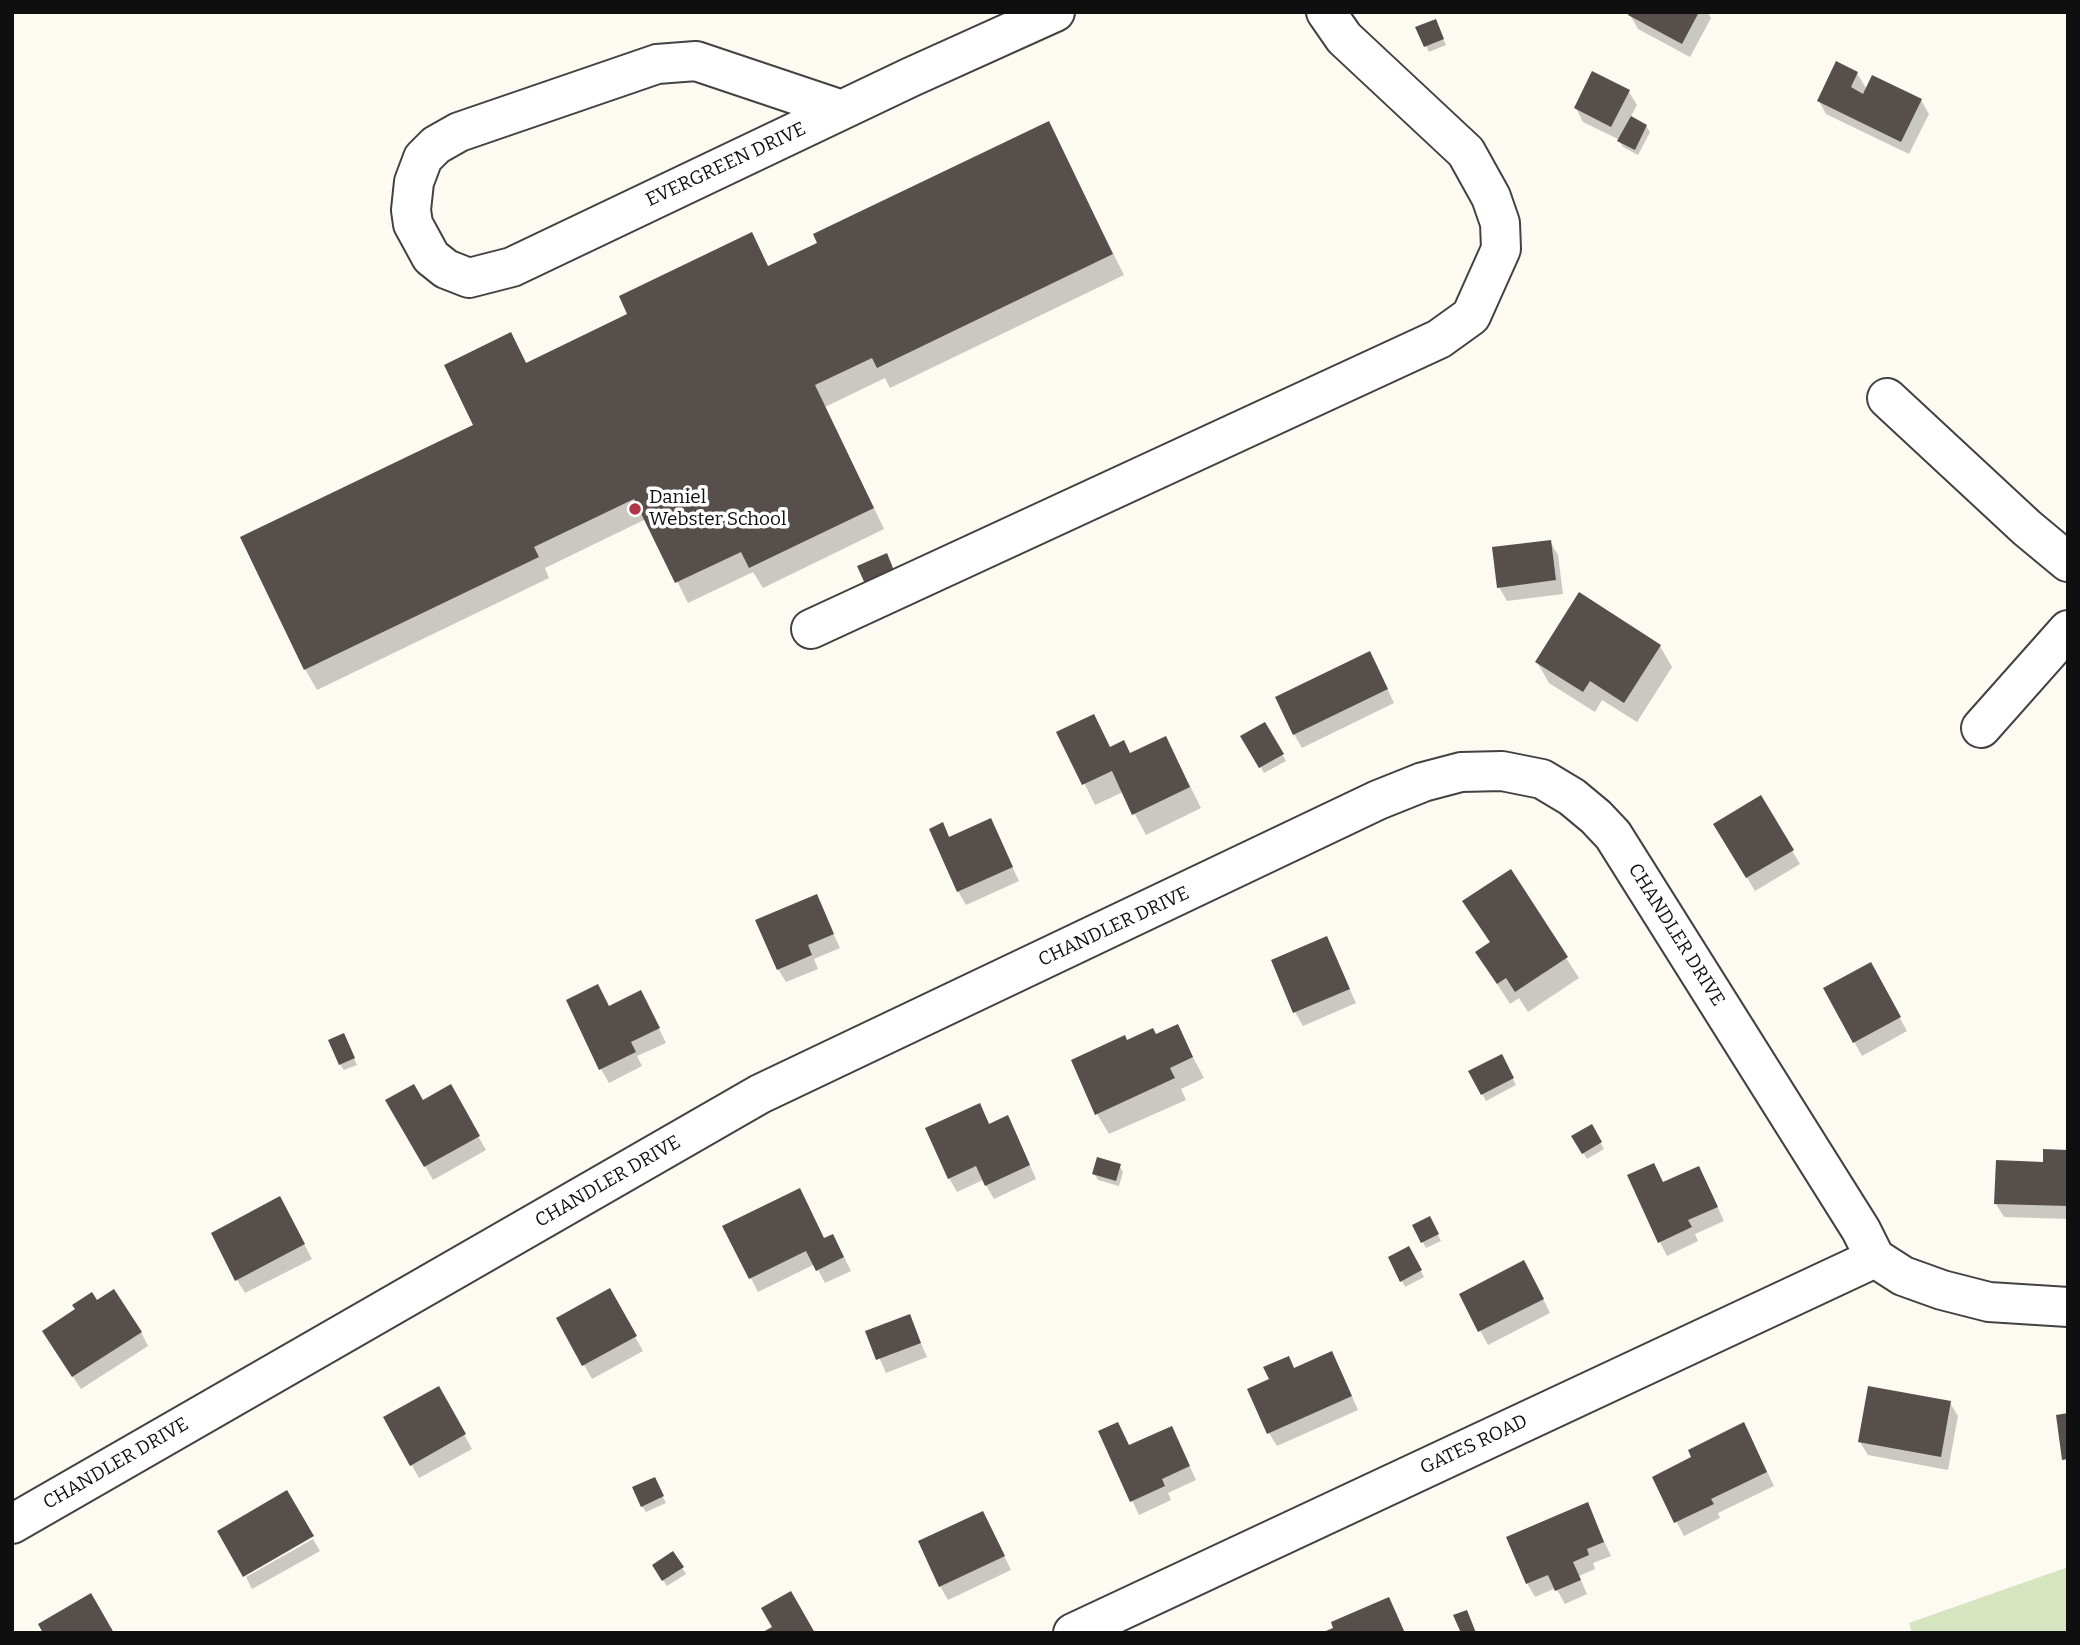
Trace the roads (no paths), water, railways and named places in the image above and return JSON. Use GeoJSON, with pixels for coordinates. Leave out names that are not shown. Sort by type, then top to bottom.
{"type":"FeatureCollection","features":[{"type":"Feature","properties":{"kind":"street","name":"EVERGREEN DRIVE"},"geometry":{"type":"LineString","coordinates":[[842,110],[696,61],[657,64],[459,132],[436,145],[423,158],[414,182],[411,210],[413,224],[431,257],[446,269],[469,278],[512,267],[1055,12]]}},
{"type":"Feature","properties":{"kind":"street"},"geometry":{"type":"LineString","coordinates":[[811,629],[1439,339],[1471,316],[1501,249],[1500,223],[1491,197],[1466,152],[1344,38],[1326,12]]}},
{"type":"Feature","properties":{"kind":"street"},"geometry":{"type":"LineString","coordinates":[[1887,398],[2027,528],[2068,562]]}},
{"type":"Feature","properties":{"kind":"street"},"geometry":{"type":"LineString","coordinates":[[1981,728],[2068,630]]}},
{"type":"Feature","properties":{"kind":"street","name":"CHANDLER DRIVE"},"geometry":{"type":"LineString","coordinates":[[12,1524],[760,1094],[1378,800],[1423,782],[1461,772],[1502,771],[1542,779],[1572,796],[1613,835],[1861,1230],[1875,1258]]}},
{"type":"Feature","properties":{"kind":"street"},"geometry":{"type":"LineString","coordinates":[[1875,1258],[1903,1276],[1977,1299],[2068,1307]]}},
{"type":"Feature","properties":{"kind":"street","name":"GATES ROAD"},"geometry":{"type":"LineString","coordinates":[[1073,1633],[1875,1258]]}},
{"type":"Feature","properties":{"kind":"place","name":"Daniel Webster School"},"geometry":{"type":"Point","coordinates":[635,509]}}]}
